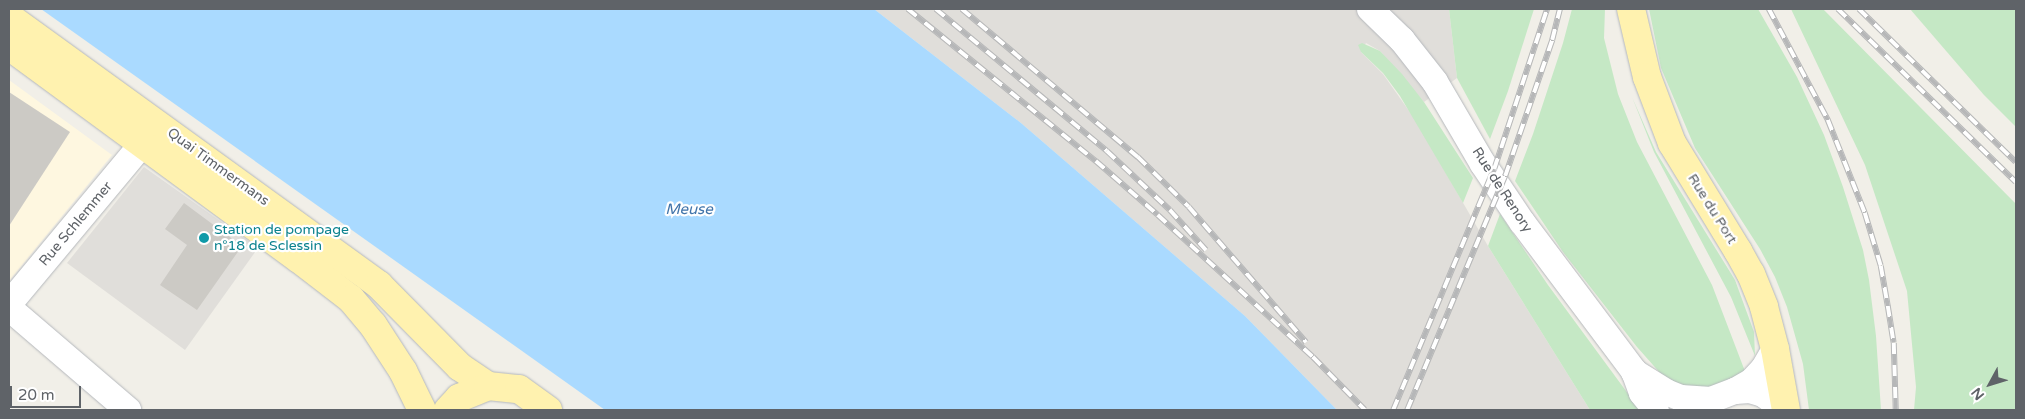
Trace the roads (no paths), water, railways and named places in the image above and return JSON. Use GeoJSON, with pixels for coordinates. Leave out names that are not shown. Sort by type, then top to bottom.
{"type":"FeatureCollection","features":[{"type":"Feature","properties":{"kind":"main road","name":"Rue du Port"},"geometry":{"type":"LineString","coordinates":[[1631,9],[1647,77],[1672,143],[1751,274],[1764,307],[1775,349],[1785,410]]}},
{"type":"Feature","properties":{"kind":"main road","name":"Quai Timmermans"},"geometry":{"type":"LineString","coordinates":[[9,16],[379,285],[460,367],[488,386]]}},
{"type":"Feature","properties":{"kind":"main road","name":"Quai Timmermans"},"geometry":{"type":"LineString","coordinates":[[9,46],[143,143],[351,299],[373,325],[403,371],[422,410]]}},
{"type":"Feature","properties":{"kind":"main road"},"geometry":{"type":"LineString","coordinates":[[448,410],[459,398],[488,386],[520,389],[548,410]]}},
{"type":"Feature","properties":{"kind":"street","name":"Rue de Renory"},"geometry":{"type":"LineString","coordinates":[[1370,9],[1402,40],[1435,82],[1483,164],[1522,222],[1634,372],[1642,393],[1656,410]]}},
{"type":"Feature","properties":{"kind":"street","name":"Rue Schlemmer"},"geometry":{"type":"LineString","coordinates":[[9,306],[143,143]]}},
{"type":"Feature","properties":{"kind":"street"},"geometry":{"type":"LineString","coordinates":[[9,306],[128,410]]}},
{"type":"Feature","properties":{"kind":"street","name":"Rue de Renory"},"geometry":{"type":"LineString","coordinates":[[1634,372],[1666,392],[1681,398],[1711,400],[1735,391],[1752,381],[1764,368],[1775,349]]}},
{"type":"Feature","properties":{"kind":"street","name":"Rue de Renory"},"geometry":{"type":"LineString","coordinates":[[1735,391],[1750,390],[1763,394],[1785,410]]}},
{"type":"Feature","properties":{"kind":"water","name":"Meuse"},"geometry":{"type":"Polygon","coordinates":[[[41,9],[874,9],[1021,123],[1245,316],[1337,410],[605,410],[41,9]]]}},
{"type":"Feature","properties":{"kind":"railway"},"geometry":{"type":"LineString","coordinates":[[908,9],[1096,161],[1158,215],[1313,357],[1365,410]]}},
{"type":"Feature","properties":{"kind":"railway"},"geometry":{"type":"LineString","coordinates":[[936,9],[1107,151],[1170,210],[1206,250]]}},
{"type":"Feature","properties":{"kind":"railway"},"geometry":{"type":"LineString","coordinates":[[962,9],[1138,157],[1189,207],[1306,342]]}},
{"type":"Feature","properties":{"kind":"railway"},"geometry":{"type":"LineString","coordinates":[[1393,410],[1494,169],[1547,9]]}},
{"type":"Feature","properties":{"kind":"railway"},"geometry":{"type":"LineString","coordinates":[[1407,410],[1505,176],[1552,40],[1560,9]]}},
{"type":"Feature","properties":{"kind":"railway"},"geometry":{"type":"LineString","coordinates":[[1769,9],[1828,120],[1865,213],[1881,266],[1894,343],[1896,410]]}},
{"type":"Feature","properties":{"kind":"railway"},"geometry":{"type":"LineString","coordinates":[[1838,9],[2016,182]]}},
{"type":"Feature","properties":{"kind":"railway"},"geometry":{"type":"LineString","coordinates":[[1859,9],[2016,162]]}},
{"type":"Feature","properties":{"kind":"place","name":"Station de pompage n°18 de Sclessin"},"geometry":{"type":"Point","coordinates":[204,238]}}]}
